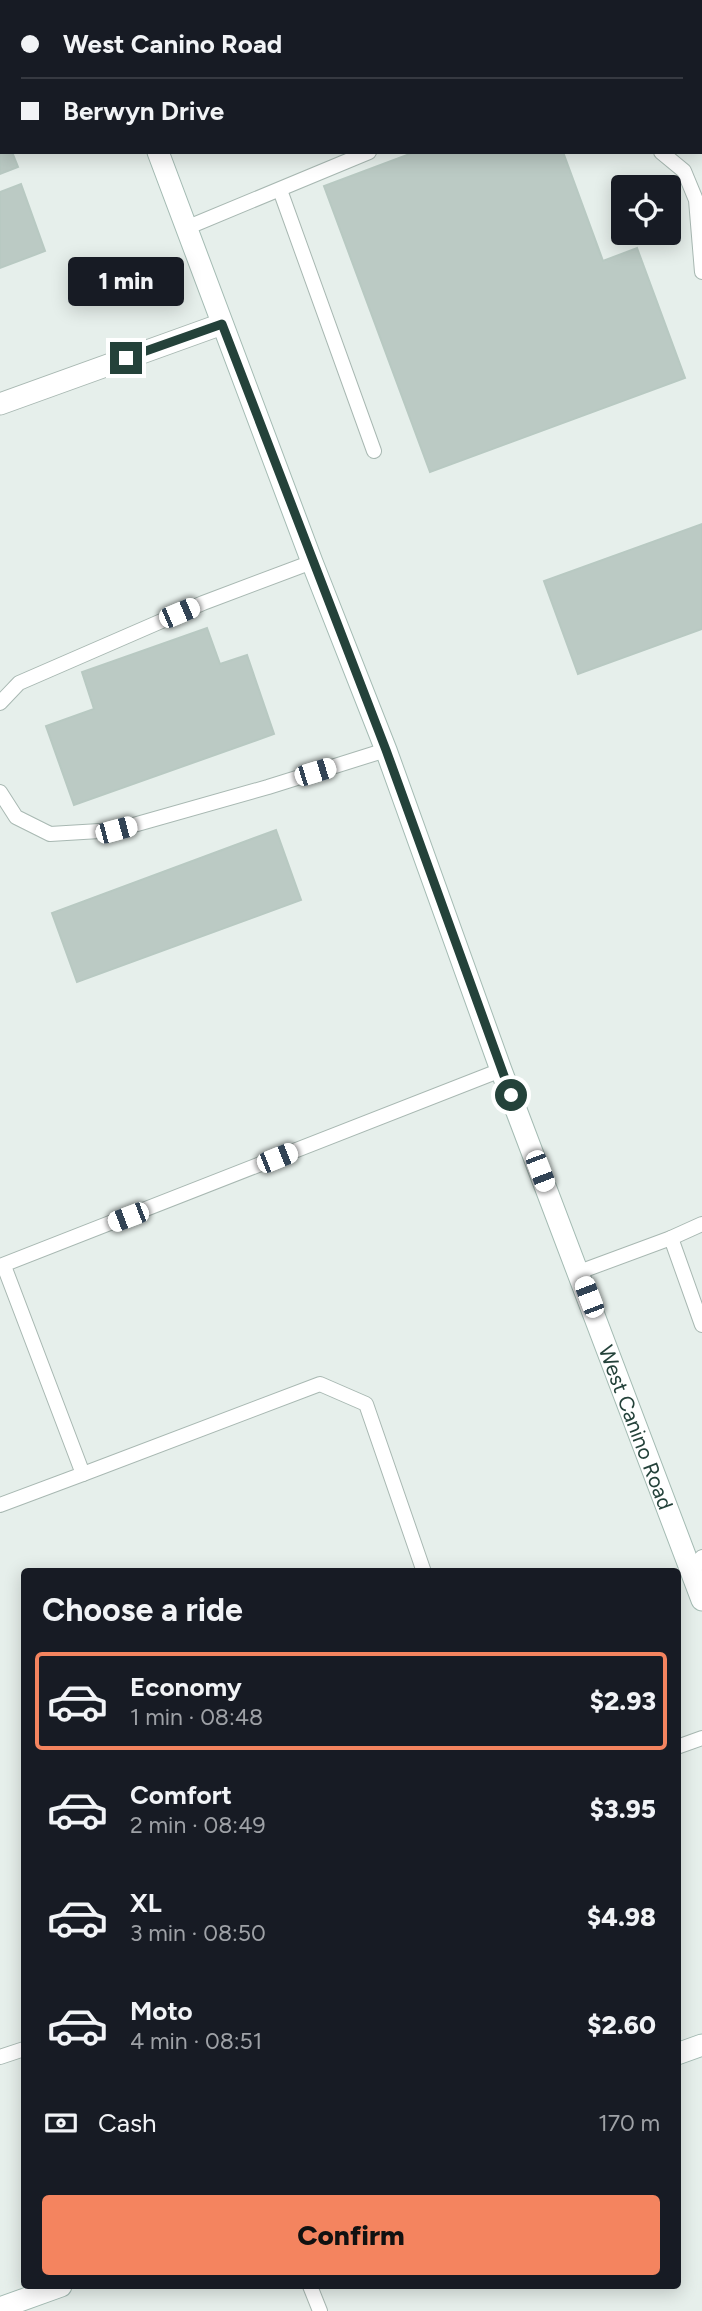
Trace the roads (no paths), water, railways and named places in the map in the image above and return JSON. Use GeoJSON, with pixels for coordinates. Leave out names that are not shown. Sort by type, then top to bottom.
{"type":"FeatureCollection","features":[{"type":"Feature","properties":{"kind":"street","name":"West Canino Road"},"geometry":{"type":"LineString","coordinates":[[159,154],[312,562],[386,750],[501,1070],[697,1564],[702,1600]]}},
{"type":"Feature","properties":{"kind":"street"},"geometry":{"type":"LineString","coordinates":[[0,404],[222,324]]}},
{"type":"Feature","properties":{"kind":"street"},"geometry":{"type":"LineString","coordinates":[[681,2053],[702,2045]]}},
{"type":"Feature","properties":{"kind":"street"},"geometry":{"type":"LineString","coordinates":[[0,2308],[53,2289]]}},
{"type":"Feature","properties":{"kind":"lane"},"geometry":{"type":"LineString","coordinates":[[186,228],[364,154]]}},
{"type":"Feature","properties":{"kind":"lane"},"geometry":{"type":"LineString","coordinates":[[663,154],[684,171],[696,200],[702,272]]}},
{"type":"Feature","properties":{"kind":"lane"},"geometry":{"type":"LineString","coordinates":[[280,190],[374,451]]}},
{"type":"Feature","properties":{"kind":"lane"},"geometry":{"type":"LineString","coordinates":[[0,703],[19,683],[203,603],[312,562]]}},
{"type":"Feature","properties":{"kind":"lane"},"geometry":{"type":"LineString","coordinates":[[0,792],[16,817],[50,834],[116,830],[386,750]]}},
{"type":"Feature","properties":{"kind":"lane"},"geometry":{"type":"LineString","coordinates":[[83,1474],[2,1266],[501,1070]]}},
{"type":"Feature","properties":{"kind":"lane"},"geometry":{"type":"LineString","coordinates":[[579,1272],[702,1224]]}},
{"type":"Feature","properties":{"kind":"lane"},"geometry":{"type":"LineString","coordinates":[[671,1238],[702,1325]]}},
{"type":"Feature","properties":{"kind":"lane"},"geometry":{"type":"LineString","coordinates":[[0,1505],[320,1384],[366,1404],[423,1568]]}},
{"type":"Feature","properties":{"kind":"lane"},"geometry":{"type":"LineString","coordinates":[[681,1746],[702,1738]]}},
{"type":"Feature","properties":{"kind":"lane"},"geometry":{"type":"LineString","coordinates":[[0,2057],[21,2050]]}},
{"type":"Feature","properties":{"kind":"lane"},"geometry":{"type":"LineString","coordinates":[[311,2289],[320,2311]]}}]}
